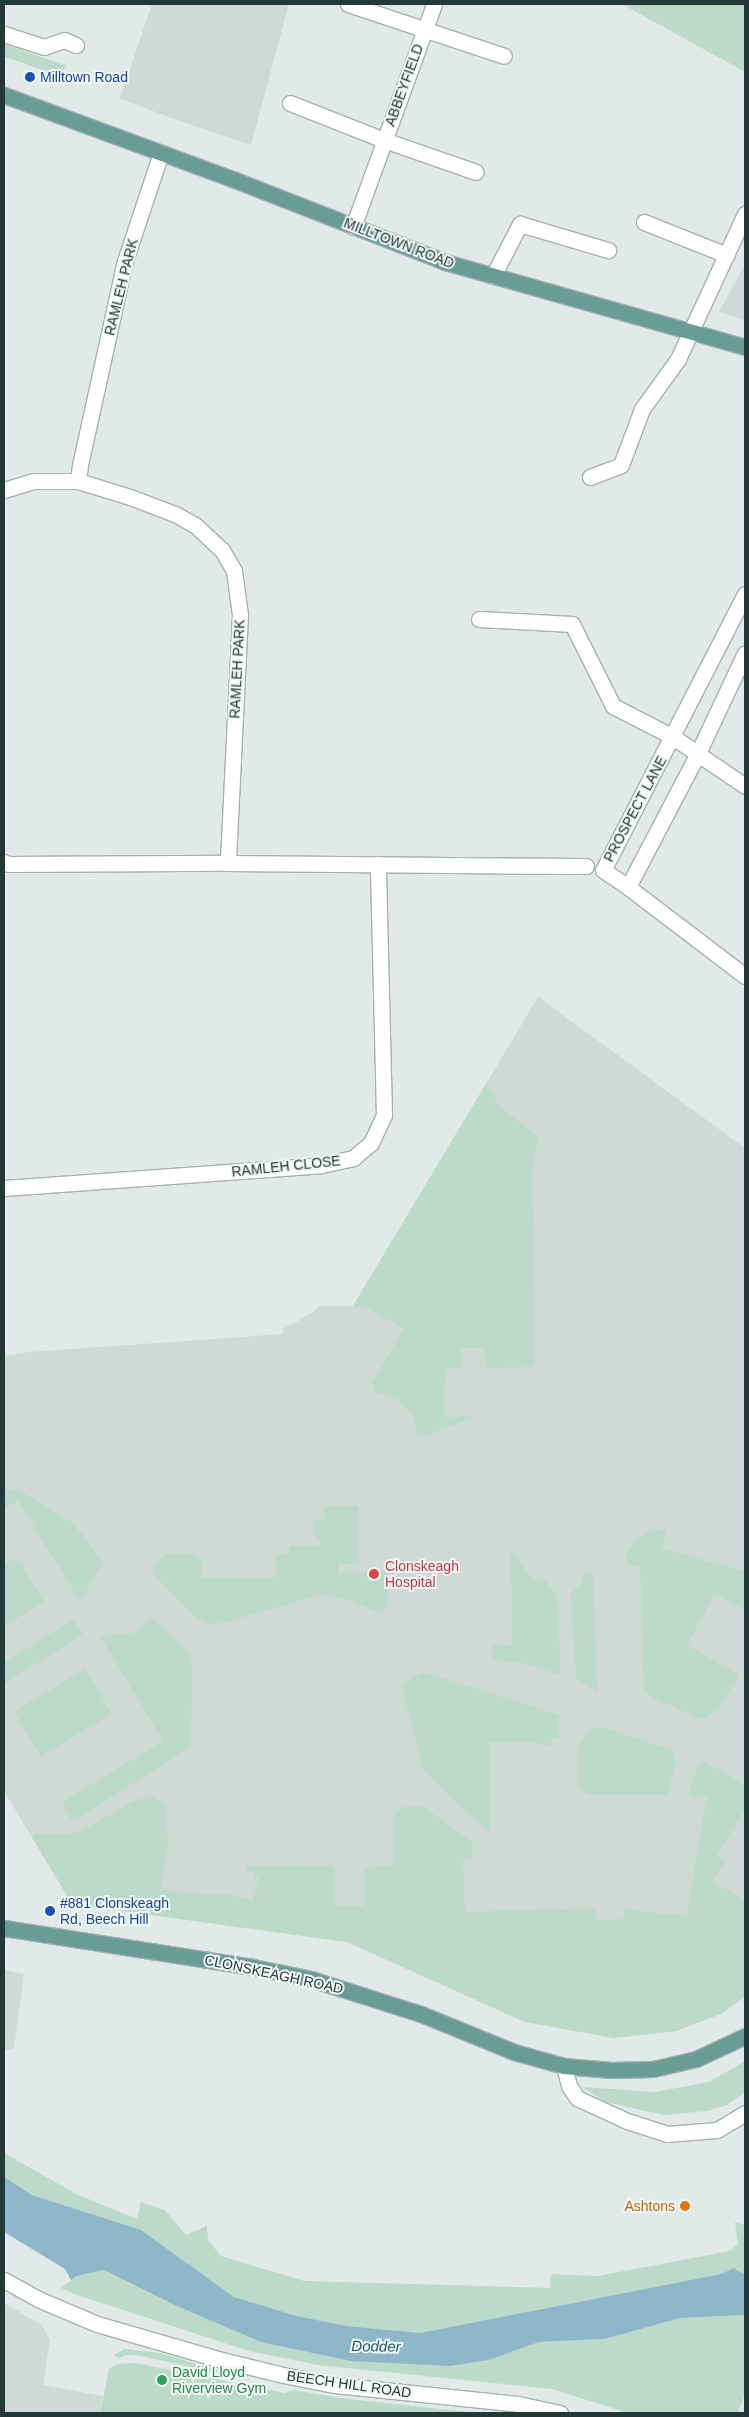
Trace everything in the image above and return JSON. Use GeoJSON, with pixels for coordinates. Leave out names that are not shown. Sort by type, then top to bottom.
{"type":"FeatureCollection","features":[{"type":"Feature","properties":{"kind":"main road","name":"MILLTOWN ROAD"},"geometry":{"type":"LineString","coordinates":[[4,95],[445,262],[745,346]]}},
{"type":"Feature","properties":{"kind":"main road","name":"CLONSKEAGH ROAD"},"geometry":{"type":"LineString","coordinates":[[4,1928],[254,1967],[311,1979],[421,2014],[514,2052],[564,2066],[612,2070],[653,2069],[696,2059],[745,2036]]}},
{"type":"Feature","properties":{"kind":"street","name":"ABBEYFIELD"},"geometry":{"type":"LineString","coordinates":[[348,4],[504,56]]}},
{"type":"Feature","properties":{"kind":"street","name":"ABBEYFIELD"},"geometry":{"type":"LineString","coordinates":[[353,227],[434,4]]}},
{"type":"Feature","properties":{"kind":"street"},"geometry":{"type":"LineString","coordinates":[[4,34],[44,47],[64,40],[76,45]]}},
{"type":"Feature","properties":{"kind":"street","name":"ABBEYFIELD"},"geometry":{"type":"LineString","coordinates":[[290,103],[384,140],[476,172]]}},
{"type":"Feature","properties":{"kind":"street","name":"RAMLEH PARK"},"geometry":{"type":"LineString","coordinates":[[78,481],[80,464],[125,261],[161,153]]}},
{"type":"Feature","properties":{"kind":"street"},"geometry":{"type":"LineString","coordinates":[[590,477],[621,464],[642,409],[678,359],[745,214]]}},
{"type":"Feature","properties":{"kind":"street"},"geometry":{"type":"LineString","coordinates":[[644,222],[727,255]]}},
{"type":"Feature","properties":{"kind":"street"},"geometry":{"type":"LineString","coordinates":[[493,276],[520,224],[608,250]]}},
{"type":"Feature","properties":{"kind":"street","name":"RAMLEH PARK"},"geometry":{"type":"LineString","coordinates":[[4,490],[34,481],[78,481],[130,497],[175,514],[195,525],[222,550],[234,571],[240,615],[228,863]]}},
{"type":"Feature","properties":{"kind":"street","name":"PROSPECT LANE"},"geometry":{"type":"LineString","coordinates":[[628,887],[603,870],[745,594]]}},
{"type":"Feature","properties":{"kind":"street"},"geometry":{"type":"LineString","coordinates":[[479,619],[572,624],[613,706],[673,737],[745,786]]}},
{"type":"Feature","properties":{"kind":"street"},"geometry":{"type":"LineString","coordinates":[[745,653],[698,753],[628,887],[745,976]]}},
{"type":"Feature","properties":{"kind":"street"},"geometry":{"type":"LineString","coordinates":[[4,862],[38,864],[228,863],[586,866]]}},
{"type":"Feature","properties":{"kind":"street","name":"RAMLEH CLOSE"},"geometry":{"type":"LineString","coordinates":[[4,1188],[321,1165],[353,1158],[371,1143],[384,1115],[378,864]]}},
{"type":"Feature","properties":{"kind":"street"},"geometry":{"type":"LineString","coordinates":[[564,2066],[569,2086],[577,2098],[627,2121],[667,2134],[717,2130],[745,2113]]}},
{"type":"Feature","properties":{"kind":"street","name":"BEECH HILL ROAD"},"geometry":{"type":"LineString","coordinates":[[4,2280],[38,2298],[97,2324],[218,2359],[283,2375],[335,2385],[518,2404],[560,2413]]}},
{"type":"Feature","properties":{"kind":"shaded area"},"geometry":{"type":"Polygon","coordinates":[[[152,4],[289,4],[251,145],[120,98],[152,4]]]}},
{"type":"Feature","properties":{"kind":"shaded area"},"geometry":{"type":"Polygon","coordinates":[[[745,264],[745,320],[719,312],[745,264]]]}},
{"type":"Feature","properties":{"kind":"shaded area","name":"Clonskeagh Hospital"},"geometry":{"type":"Polygon","coordinates":[[[538,997],[745,1148],[745,1996],[723,2013],[676,2031],[614,2038],[525,2022],[347,1942],[72,1904],[4,1791],[4,1356],[29,1352],[283,1334],[283,1329],[312,1313],[319,1306],[353,1306],[538,997]]]}},
{"type":"Feature","properties":{"kind":"shaded area"},"geometry":{"type":"Polygon","coordinates":[[[4,1970],[24,1974],[14,2048],[7,2050],[4,2049],[4,1970]]]}},
{"type":"Feature","properties":{"kind":"shaded area"},"geometry":{"type":"Polygon","coordinates":[[[4,2303],[42,2325],[50,2340],[43,2385],[102,2396],[100,2413],[4,2413],[4,2303]]]}},
{"type":"Feature","properties":{"kind":"green space"},"geometry":{"type":"Polygon","coordinates":[[[622,4],[745,4],[745,72],[622,4]]]}},
{"type":"Feature","properties":{"kind":"green space"},"geometry":{"type":"Polygon","coordinates":[[[4,44],[65,65],[62,77],[4,57],[4,44]]]}},
{"type":"Feature","properties":{"kind":"green space"},"geometry":{"type":"Polygon","coordinates":[[[486,1084],[501,1108],[538,1136],[532,1169],[535,1367],[486,1368],[485,1348],[461,1348],[461,1368],[445,1369],[444,1417],[477,1416],[428,1435],[418,1436],[413,1416],[396,1399],[376,1392],[372,1383],[404,1329],[369,1309],[353,1306],[486,1084]]]}},
{"type":"Feature","properties":{"kind":"green space"},"geometry":{"type":"Polygon","coordinates":[[[7,1489],[19,1490],[71,1522],[84,1536],[103,1563],[80,1601],[18,1501],[4,1509],[4,1491],[7,1489]]]}},
{"type":"Feature","properties":{"kind":"green space"},"geometry":{"type":"Polygon","coordinates":[[[359,1506],[359,1564],[338,1564],[338,1573],[389,1572],[386,1609],[380,1613],[349,1600],[322,1594],[224,1623],[210,1624],[196,1618],[153,1572],[158,1561],[166,1554],[197,1555],[201,1562],[202,1578],[276,1577],[276,1555],[289,1555],[289,1546],[323,1545],[313,1532],[313,1521],[325,1520],[324,1507],[359,1506]]]}},
{"type":"Feature","properties":{"kind":"green space"},"geometry":{"type":"Polygon","coordinates":[[[654,1530],[666,1531],[662,1549],[745,1571],[745,1610],[713,1593],[711,1601],[687,1645],[739,1675],[719,1707],[703,1720],[651,1697],[644,1690],[640,1565],[627,1565],[627,1555],[636,1538],[654,1530]]]}},
{"type":"Feature","properties":{"kind":"green space"},"geometry":{"type":"Polygon","coordinates":[[[511,1547],[531,1578],[546,1581],[557,1595],[561,1675],[522,1663],[492,1659],[491,1646],[512,1645],[511,1547]]]}},
{"type":"Feature","properties":{"kind":"green space"},"geometry":{"type":"Polygon","coordinates":[[[17,1557],[44,1602],[4,1626],[4,1565],[17,1557]]]}},
{"type":"Feature","properties":{"kind":"green space"},"geometry":{"type":"Polygon","coordinates":[[[585,1573],[593,1573],[597,1692],[576,1678],[571,1593],[582,1583],[585,1573]]]}},
{"type":"Feature","properties":{"kind":"green space"},"geometry":{"type":"Polygon","coordinates":[[[73,1619],[83,1634],[4,1684],[4,1663],[73,1619]]]}},
{"type":"Feature","properties":{"kind":"green space"},"geometry":{"type":"Polygon","coordinates":[[[153,1619],[187,1650],[192,1664],[191,1747],[77,1819],[71,1820],[62,1802],[163,1741],[100,1636],[134,1633],[142,1625],[153,1619]]]}},
{"type":"Feature","properties":{"kind":"green space"},"geometry":{"type":"Polygon","coordinates":[[[85,1669],[112,1714],[41,1756],[14,1712],[85,1669]]]}},
{"type":"Feature","properties":{"kind":"green space"},"geometry":{"type":"Polygon","coordinates":[[[424,1672],[559,1715],[558,1738],[551,1739],[551,1747],[525,1741],[489,1742],[490,1834],[423,1770],[402,1687],[412,1677],[424,1672]]]}},
{"type":"Feature","properties":{"kind":"green space"},"geometry":{"type":"Polygon","coordinates":[[[602,1727],[672,1750],[676,1762],[667,1795],[589,1795],[578,1788],[578,1748],[586,1735],[594,1728],[602,1727]]]}},
{"type":"Feature","properties":{"kind":"green space"},"geometry":{"type":"Polygon","coordinates":[[[705,1762],[745,1785],[745,1809],[717,1855],[726,1862],[712,1881],[745,1900],[745,1996],[723,2013],[676,2031],[614,2038],[525,2022],[347,1942],[72,1904],[31,1836],[36,1833],[63,1835],[82,1831],[131,1802],[150,1796],[163,1802],[166,1808],[168,1848],[160,1888],[179,1893],[230,1895],[253,1901],[259,1878],[254,1877],[255,1873],[246,1871],[246,1867],[334,1865],[335,1907],[365,1906],[365,1868],[394,1865],[394,1814],[406,1806],[424,1807],[472,1842],[472,1858],[463,1859],[465,1912],[595,1908],[596,1920],[624,1919],[624,1909],[687,1916],[707,1797],[689,1796],[697,1767],[705,1762]]]}},
{"type":"Feature","properties":{"kind":"green space"},"geometry":{"type":"Polygon","coordinates":[[[745,2061],[745,2092],[727,2105],[707,2111],[663,2115],[606,2102],[582,2087],[655,2092],[709,2082],[745,2061]]]}},
{"type":"Feature","properties":{"kind":"green space"},"geometry":{"type":"Polygon","coordinates":[[[4,2153],[76,2194],[137,2219],[141,2202],[165,2210],[186,2235],[207,2226],[208,2240],[221,2256],[304,2281],[550,2288],[551,2274],[598,2276],[730,2251],[738,2244],[735,2222],[745,2225],[745,2275],[734,2268],[721,2274],[420,2333],[347,2326],[297,2316],[234,2297],[141,2230],[32,2195],[4,2177],[4,2153]]]}},
{"type":"Feature","properties":{"kind":"green space"},"geometry":{"type":"Polygon","coordinates":[[[104,2270],[177,2306],[489,2360],[539,2342],[605,2339],[680,2318],[745,2315],[745,2394],[738,2413],[628,2413],[552,2389],[318,2365],[249,2351],[74,2294],[61,2288],[77,2276],[104,2270]]]}},
{"type":"Feature","properties":{"kind":"green space"},"geometry":{"type":"Polygon","coordinates":[[[125,2349],[160,2353],[250,2380],[136,2355],[125,2355],[119,2359],[114,2355],[125,2349]]]}},
{"type":"Feature","properties":{"kind":"green space","name":"David Lloyd Riverview Gym"},"geometry":{"type":"Polygon","coordinates":[[[135,2363],[285,2393],[294,2390],[340,2398],[478,2413],[100,2413],[109,2369],[117,2364],[135,2363]]]}},
{"type":"Feature","properties":{"kind":"water","name":"Dodder"},"geometry":{"type":"Polygon","coordinates":[[[4,2177],[32,2195],[141,2230],[234,2297],[297,2316],[347,2326],[420,2333],[721,2274],[734,2268],[745,2275],[745,2315],[680,2318],[605,2339],[539,2342],[489,2360],[449,2366],[351,2361],[261,2342],[177,2306],[104,2270],[77,2276],[71,2280],[65,2269],[4,2232],[4,2177]]]}},
{"type":"Feature","properties":{"kind":"place","name":"Milltown Road"},"geometry":{"type":"Point","coordinates":[30,77]}},
{"type":"Feature","properties":{"kind":"place","name":"Clonskeagh Hospital"},"geometry":{"type":"Point","coordinates":[374,1574]}},
{"type":"Feature","properties":{"kind":"place","name":"#881 Clonskeagh Rd, Beech Hill"},"geometry":{"type":"Point","coordinates":[50,1911]}},
{"type":"Feature","properties":{"kind":"place","name":"Ashtons"},"geometry":{"type":"Point","coordinates":[685,2206]}},
{"type":"Feature","properties":{"kind":"place","name":"David Lloyd Riverview Gym"},"geometry":{"type":"Point","coordinates":[162,2380]}}]}
